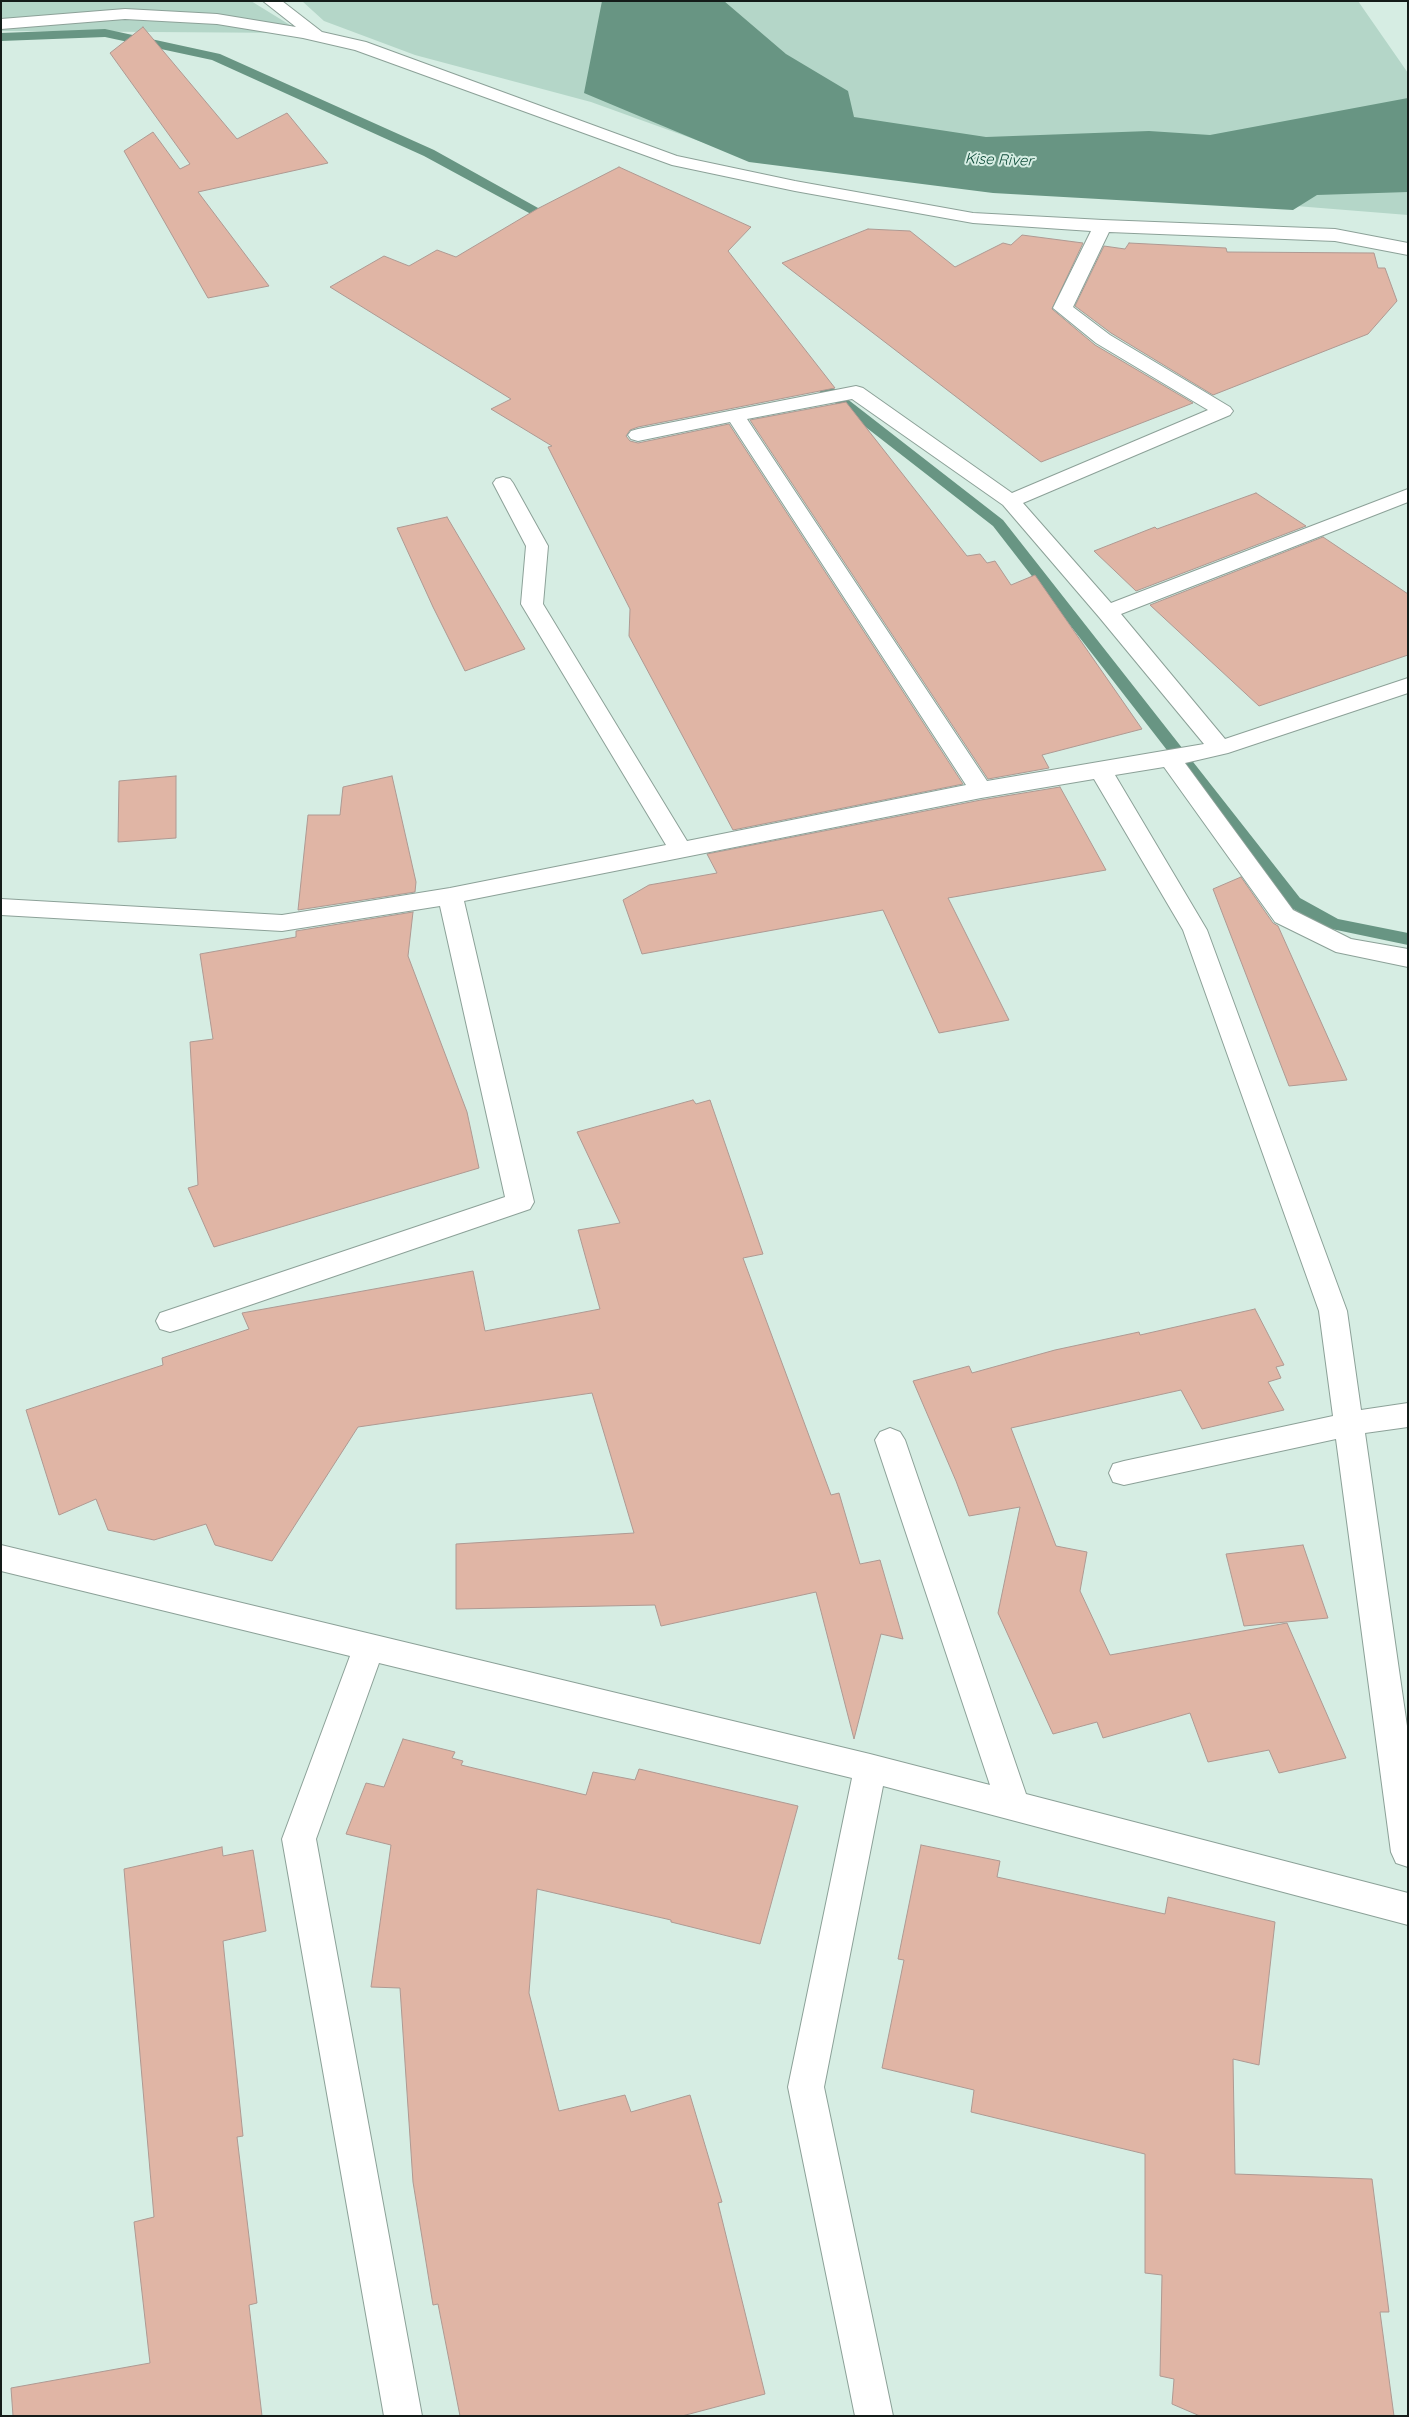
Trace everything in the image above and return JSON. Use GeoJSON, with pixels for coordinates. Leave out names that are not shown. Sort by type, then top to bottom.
{"type":"FeatureCollection","features":[{"type":"Feature","properties":{"kind":"street"},"geometry":{"type":"LineString","coordinates":[[270,1],[322,37]]}},
{"type":"Feature","properties":{"kind":"street"},"geometry":{"type":"LineString","coordinates":[[1,24],[125,14],[217,19],[322,37],[360,46],[672,160],[795,186],[974,218],[1103,226],[1335,235],[1408,249]]}},
{"type":"Feature","properties":{"kind":"street"},"geometry":{"type":"LineString","coordinates":[[1010,501],[1223,411],[1103,339],[1063,308],[1103,226]]}},
{"type":"Feature","properties":{"kind":"street"},"geometry":{"type":"LineString","coordinates":[[638,435],[856,392],[1010,501],[1107,612],[1220,748]]}},
{"type":"Feature","properties":{"kind":"street"},"geometry":{"type":"LineString","coordinates":[[734,415],[981,790]]}},
{"type":"Feature","properties":{"kind":"street"},"geometry":{"type":"LineString","coordinates":[[503,483],[537,546],[532,604],[681,850]]}},
{"type":"Feature","properties":{"kind":"street"},"geometry":{"type":"LineString","coordinates":[[1107,612],[1408,495]]}},
{"type":"Feature","properties":{"kind":"street"},"geometry":{"type":"LineString","coordinates":[[1,907],[282,923],[450,896],[981,790],[1170,759],[1220,748],[1408,685]]}},
{"type":"Feature","properties":{"kind":"street"},"geometry":{"type":"LineString","coordinates":[[1170,759],[1284,916],[1345,946],[1408,958]]}},
{"type":"Feature","properties":{"kind":"street"},"geometry":{"type":"LineString","coordinates":[[1100,770],[1195,930],[1333,1311],[1408,1852]]}},
{"type":"Feature","properties":{"kind":"street"},"geometry":{"type":"LineString","coordinates":[[170,1321],[520,1202],[450,896]]}},
{"type":"Feature","properties":{"kind":"street"},"geometry":{"type":"LineString","coordinates":[[1124,1473],[1349,1424],[1408,1415]]}},
{"type":"Feature","properties":{"kind":"street"},"geometry":{"type":"LineString","coordinates":[[890,1440],[1014,1806]]}},
{"type":"Feature","properties":{"kind":"street"},"geometry":{"type":"LineString","coordinates":[[1,1558],[870,1768],[1408,1908]]}},
{"type":"Feature","properties":{"kind":"street"},"geometry":{"type":"LineString","coordinates":[[369,1647],[299,1839],[403,2416]]}},
{"type":"Feature","properties":{"kind":"street"},"geometry":{"type":"LineString","coordinates":[[870,1768],[806,2087],[874,2416]]}},
{"type":"Feature","properties":{"kind":"shaded area"},"geometry":{"type":"Polygon","coordinates":[[[1,1],[251,1],[303,33],[1,31],[1,1]]]}},
{"type":"Feature","properties":{"kind":"shaded area"},"geometry":{"type":"Polygon","coordinates":[[[302,1],[1358,1],[1408,73],[1408,215],[760,163],[591,102],[415,55],[324,21],[302,1]]]}},
{"type":"Feature","properties":{"kind":"water","name":"Kise River"},"geometry":{"type":"Polygon","coordinates":[[[602,1],[724,1],[786,54],[848,91],[854,117],[986,137],[1149,131],[1210,135],[1408,98],[1408,192],[1317,195],[1293,210],[993,193],[749,162],[584,93],[602,1]]]}},
{"type":"Feature","properties":{"kind":"building"},"geometry":{"type":"Polygon","coordinates":[[[143,27],[237,139],[287,113],[328,163],[198,192],[269,286],[208,298],[124,151],[153,132],[180,169],[190,164],[110,53],[143,27]]]}},
{"type":"Feature","properties":{"kind":"building"},"geometry":{"type":"Polygon","coordinates":[[[619,167],[751,227],[728,251],[835,388],[638,427],[630,430],[626,436],[630,441],[638,443],[729,424],[963,784],[733,830],[629,636],[630,609],[548,447],[552,446],[491,409],[511,399],[330,287],[384,256],[409,266],[437,250],[456,257],[537,209],[619,167]]]}},
{"type":"Feature","properties":{"kind":"building"},"geometry":{"type":"Polygon","coordinates":[[[868,229],[910,231],[955,267],[1003,243],[1011,245],[1022,235],[1083,243],[1052,309],[1095,345],[1193,403],[1041,462],[782,263],[868,229]]]}},
{"type":"Feature","properties":{"kind":"building"},"geometry":{"type":"Polygon","coordinates":[[[1129,243],[1226,248],[1227,252],[1374,253],[1378,268],[1385,268],[1397,301],[1368,334],[1213,395],[1111,333],[1075,306],[1104,246],[1125,249],[1129,243]]]}},
{"type":"Feature","properties":{"kind":"building"},"geometry":{"type":"Polygon","coordinates":[[[846,402],[967,556],[980,554],[987,563],[995,561],[1011,585],[1035,575],[1142,729],[1042,755],[1049,768],[988,779],[750,420],[846,402]]]}},
{"type":"Feature","properties":{"kind":"building"},"geometry":{"type":"Polygon","coordinates":[[[1256,493],[1306,526],[1136,591],[1094,551],[1155,527],[1157,529],[1256,493]]]}},
{"type":"Feature","properties":{"kind":"building"},"geometry":{"type":"Polygon","coordinates":[[[447,517],[525,649],[465,671],[397,528],[447,517]]]}},
{"type":"Feature","properties":{"kind":"building"},"geometry":{"type":"Polygon","coordinates":[[[1323,537],[1408,594],[1408,655],[1259,706],[1150,605],[1323,537]]]}},
{"type":"Feature","properties":{"kind":"building"},"geometry":{"type":"Polygon","coordinates":[[[176,776],[176,838],[118,842],[119,781],[176,776]]]}},
{"type":"Feature","properties":{"kind":"building"},"geometry":{"type":"Polygon","coordinates":[[[392,776],[416,882],[415,892],[298,910],[308,815],[340,815],[343,787],[392,776]]]}},
{"type":"Feature","properties":{"kind":"building"},"geometry":{"type":"Polygon","coordinates":[[[1060,787],[1106,870],[948,898],[1009,1020],[939,1033],[883,910],[642,954],[623,900],[649,885],[717,873],[707,854],[981,800],[1060,787]]]}},
{"type":"Feature","properties":{"kind":"building"},"geometry":{"type":"Polygon","coordinates":[[[1241,877],[1273,923],[1278,926],[1347,1080],[1289,1086],[1213,889],[1241,877]]]}},
{"type":"Feature","properties":{"kind":"building"},"geometry":{"type":"Polygon","coordinates":[[[413,912],[408,956],[467,1112],[479,1168],[214,1247],[188,1188],[198,1185],[190,1042],[213,1039],[200,954],[296,937],[296,931],[413,912]]]}},
{"type":"Feature","properties":{"kind":"building"},"geometry":{"type":"Polygon","coordinates":[[[693,1100],[696,1104],[710,1100],[763,1254],[743,1258],[831,1495],[839,1493],[860,1564],[880,1560],[903,1639],[881,1634],[854,1739],[816,1592],[661,1626],[655,1605],[456,1609],[456,1544],[634,1533],[592,1393],[358,1427],[272,1561],[215,1545],[206,1524],[154,1540],[108,1530],[96,1499],[59,1515],[26,1410],[163,1365],[162,1358],[249,1329],[242,1313],[473,1271],[485,1331],[600,1309],[578,1230],[620,1223],[577,1132],[693,1100]]]}},
{"type":"Feature","properties":{"kind":"building"},"geometry":{"type":"Polygon","coordinates":[[[1255,1309],[1284,1365],[1276,1367],[1281,1378],[1268,1382],[1284,1410],[1202,1429],[1181,1390],[1011,1428],[1056,1546],[1087,1552],[1080,1591],[1110,1655],[1287,1623],[1346,1758],[1279,1773],[1269,1750],[1208,1762],[1190,1713],[1103,1738],[1097,1722],[1053,1734],[998,1613],[1020,1507],[969,1516],[913,1381],[969,1366],[972,1373],[1055,1350],[1139,1332],[1140,1335],[1255,1309]]]}},
{"type":"Feature","properties":{"kind":"building"},"geometry":{"type":"Polygon","coordinates":[[[1303,1545],[1328,1618],[1244,1626],[1226,1554],[1303,1545]]]}},
{"type":"Feature","properties":{"kind":"building"},"geometry":{"type":"Polygon","coordinates":[[[403,1739],[455,1752],[452,1758],[463,1761],[461,1765],[586,1795],[593,1772],[635,1780],[639,1769],[798,1806],[760,1944],[671,1922],[671,1920],[537,1889],[529,1993],[559,2111],[625,2095],[631,2112],[690,2095],[722,2202],[718,2203],[765,2394],[682,2416],[460,2416],[438,2304],[433,2305],[413,2182],[400,1988],[371,1987],[391,1845],[346,1834],[366,1783],[384,1787],[403,1739]]]}},
{"type":"Feature","properties":{"kind":"building"},"geometry":{"type":"Polygon","coordinates":[[[921,1845],[1000,1861],[997,1877],[1165,1914],[1168,1897],[1275,1922],[1259,2065],[1233,2059],[1235,2174],[1372,2179],[1389,2312],[1380,2312],[1394,2416],[1200,2416],[1172,2404],[1174,2379],[1160,2376],[1162,2275],[1145,2273],[1145,2154],[971,2112],[974,2090],[882,2068],[904,1960],[898,1959],[921,1845]]]}},
{"type":"Feature","properties":{"kind":"building"},"geometry":{"type":"Polygon","coordinates":[[[222,1847],[223,1856],[253,1850],[266,1931],[223,1941],[243,2136],[237,2137],[257,2303],[249,2305],[262,2416],[13,2416],[11,2388],[150,2363],[134,2222],[154,2217],[124,1869],[222,1847]]]}},
{"type":"Feature","properties":{"kind":"waterway"},"geometry":{"type":"LineString","coordinates":[[1,37],[105,33],[216,57],[429,153],[558,223]]}},
{"type":"Feature","properties":{"kind":"waterway"},"geometry":{"type":"LineString","coordinates":[[805,373],[998,523],[1294,902],[1333,924],[1408,939]]}}]}
